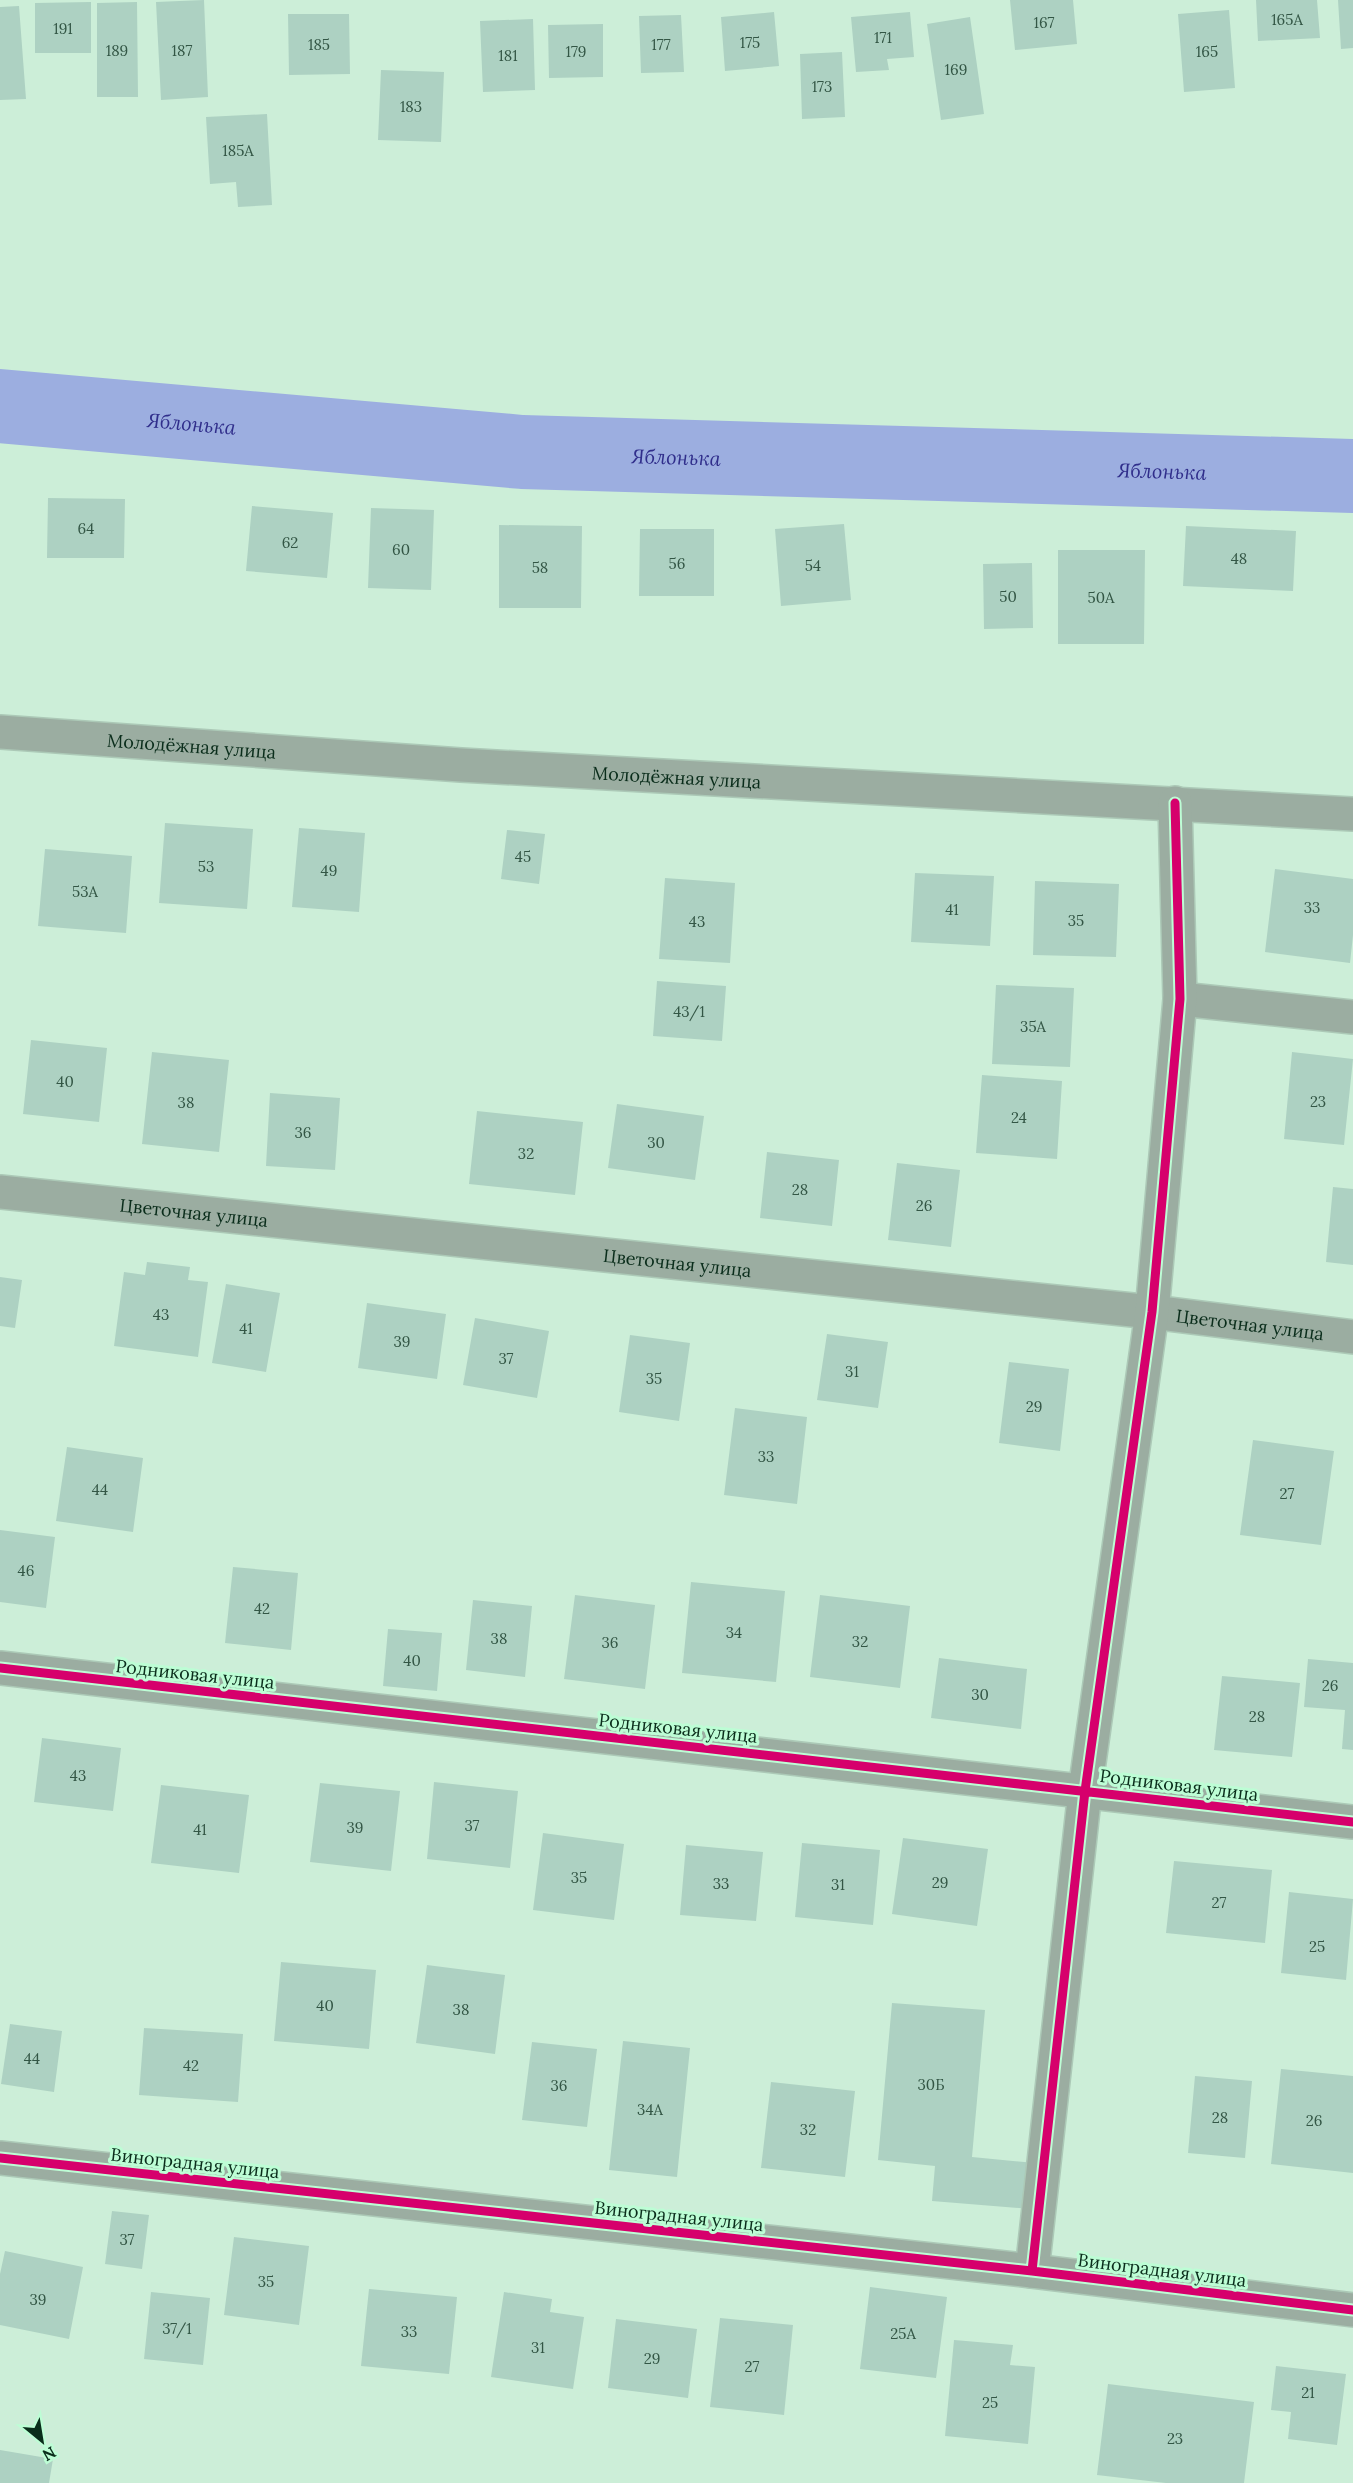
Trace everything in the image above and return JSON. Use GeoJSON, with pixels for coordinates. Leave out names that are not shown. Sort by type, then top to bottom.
{"type":"FeatureCollection","features":[{"type":"Feature","properties":{"kind":"street","name":"Молодёжная улица"},"geometry":{"type":"LineString","coordinates":[[0,732],[460,765],[1353,814]]}},
{"type":"Feature","properties":{"kind":"street"},"geometry":{"type":"LineString","coordinates":[[1032,2271],[1084,1791],[1152,1312],[1180,999],[1175,803]]}},
{"type":"Feature","properties":{"kind":"street"},"geometry":{"type":"LineString","coordinates":[[1180,999],[1353,1017]]}},
{"type":"Feature","properties":{"kind":"street","name":"Цветочная улица"},"geometry":{"type":"LineString","coordinates":[[0,1192],[1152,1312],[1353,1337]]}},
{"type":"Feature","properties":{"kind":"street","name":"Родниковая улица"},"geometry":{"type":"LineString","coordinates":[[0,1668],[1353,1822]]}},
{"type":"Feature","properties":{"kind":"street","name":"Виноградная улица"},"geometry":{"type":"LineString","coordinates":[[0,2158],[1032,2271],[1353,2310]]}},
{"type":"Feature","properties":{"kind":"building"},"geometry":{"type":"Polygon","coordinates":[[[204,0],[208,97],[161,100],[156,2],[204,0]]]}},
{"type":"Feature","properties":{"kind":"building"},"geometry":{"type":"Polygon","coordinates":[[[1010,0],[1073,0],[1077,44],[1015,50],[1010,0]]]}},
{"type":"Feature","properties":{"kind":"building"},"geometry":{"type":"Polygon","coordinates":[[[1256,0],[1317,0],[1320,38],[1258,41],[1256,0]]]}},
{"type":"Feature","properties":{"kind":"building"},"geometry":{"type":"Polygon","coordinates":[[[1338,0],[1353,0],[1353,48],[1341,49],[1338,0]]]}},
{"type":"Feature","properties":{"kind":"building"},"geometry":{"type":"Polygon","coordinates":[[[91,2],[91,53],[35,53],[35,3],[91,2]]]}},
{"type":"Feature","properties":{"kind":"building"},"geometry":{"type":"Polygon","coordinates":[[[137,2],[138,97],[97,97],[97,3],[137,2]]]}},
{"type":"Feature","properties":{"kind":"building"},"geometry":{"type":"Polygon","coordinates":[[[19,6],[26,99],[0,100],[0,7],[19,6]]]}},
{"type":"Feature","properties":{"kind":"building"},"geometry":{"type":"Polygon","coordinates":[[[1229,10],[1235,88],[1184,92],[1178,14],[1229,10]]]}},
{"type":"Feature","properties":{"kind":"building"},"geometry":{"type":"Polygon","coordinates":[[[774,12],[779,66],[725,71],[721,17],[774,12]]]}},
{"type":"Feature","properties":{"kind":"building"},"geometry":{"type":"Polygon","coordinates":[[[910,12],[914,57],[887,59],[889,70],[856,72],[851,17],[910,12]]]}},
{"type":"Feature","properties":{"kind":"building"},"geometry":{"type":"Polygon","coordinates":[[[288,14],[349,14],[350,74],[289,75],[288,14]]]}},
{"type":"Feature","properties":{"kind":"building"},"geometry":{"type":"Polygon","coordinates":[[[681,15],[684,72],[641,73],[639,16],[681,15]]]}},
{"type":"Feature","properties":{"kind":"building"},"geometry":{"type":"Polygon","coordinates":[[[970,17],[984,114],[941,120],[927,24],[970,17]]]}},
{"type":"Feature","properties":{"kind":"building"},"geometry":{"type":"Polygon","coordinates":[[[533,19],[535,90],[483,92],[480,21],[533,19]]]}},
{"type":"Feature","properties":{"kind":"building"},"geometry":{"type":"Polygon","coordinates":[[[603,24],[603,77],[549,78],[548,25],[603,24]]]}},
{"type":"Feature","properties":{"kind":"building"},"geometry":{"type":"Polygon","coordinates":[[[842,52],[845,117],[802,119],[800,54],[842,52]]]}},
{"type":"Feature","properties":{"kind":"building"},"geometry":{"type":"Polygon","coordinates":[[[381,70],[444,72],[441,142],[378,140],[381,70]]]}},
{"type":"Feature","properties":{"kind":"building"},"geometry":{"type":"Polygon","coordinates":[[[267,114],[272,205],[238,207],[236,182],[210,184],[206,117],[267,114]]]}},
{"type":"Feature","properties":{"kind":"building"},"geometry":{"type":"Polygon","coordinates":[[[48,498],[125,499],[124,558],[47,558],[48,498]]]}},
{"type":"Feature","properties":{"kind":"building"},"geometry":{"type":"Polygon","coordinates":[[[252,506],[333,513],[327,578],[246,571],[252,506]]]}},
{"type":"Feature","properties":{"kind":"building"},"geometry":{"type":"Polygon","coordinates":[[[371,508],[434,510],[431,590],[368,588],[371,508]]]}},
{"type":"Feature","properties":{"kind":"building"},"geometry":{"type":"Polygon","coordinates":[[[844,524],[851,600],[781,606],[775,529],[844,524]]]}},
{"type":"Feature","properties":{"kind":"building"},"geometry":{"type":"Polygon","coordinates":[[[499,525],[582,526],[581,608],[499,608],[499,525]]]}},
{"type":"Feature","properties":{"kind":"building"},"geometry":{"type":"Polygon","coordinates":[[[1186,526],[1296,531],[1293,591],[1183,586],[1186,526]]]}},
{"type":"Feature","properties":{"kind":"building"},"geometry":{"type":"Polygon","coordinates":[[[640,529],[714,529],[714,596],[639,596],[640,529]]]}},
{"type":"Feature","properties":{"kind":"building"},"geometry":{"type":"Polygon","coordinates":[[[1058,550],[1145,550],[1144,644],[1058,644],[1058,550]]]}},
{"type":"Feature","properties":{"kind":"building"},"geometry":{"type":"Polygon","coordinates":[[[1032,563],[1033,628],[984,629],[983,564],[1032,563]]]}},
{"type":"Feature","properties":{"kind":"building"},"geometry":{"type":"Polygon","coordinates":[[[165,823],[253,829],[247,909],[159,903],[165,823]]]}},
{"type":"Feature","properties":{"kind":"building"},"geometry":{"type":"Polygon","coordinates":[[[299,828],[365,833],[359,912],[292,907],[299,828]]]}},
{"type":"Feature","properties":{"kind":"building"},"geometry":{"type":"Polygon","coordinates":[[[507,830],[545,834],[539,884],[501,879],[507,830]]]}},
{"type":"Feature","properties":{"kind":"building"},"geometry":{"type":"Polygon","coordinates":[[[45,849],[132,856],[126,933],[38,926],[45,849]]]}},
{"type":"Feature","properties":{"kind":"building"},"geometry":{"type":"Polygon","coordinates":[[[1275,869],[1353,879],[1353,935],[1350,963],[1265,952],[1275,869]]]}},
{"type":"Feature","properties":{"kind":"building"},"geometry":{"type":"Polygon","coordinates":[[[915,873],[994,876],[990,946],[911,942],[915,873]]]}},
{"type":"Feature","properties":{"kind":"building"},"geometry":{"type":"Polygon","coordinates":[[[665,878],[735,883],[730,963],[659,959],[665,878]]]}},
{"type":"Feature","properties":{"kind":"building"},"geometry":{"type":"Polygon","coordinates":[[[1035,881],[1119,884],[1116,957],[1033,955],[1035,881]]]}},
{"type":"Feature","properties":{"kind":"building"},"geometry":{"type":"Polygon","coordinates":[[[657,981],[726,986],[722,1041],[653,1036],[657,981]]]}},
{"type":"Feature","properties":{"kind":"building"},"geometry":{"type":"Polygon","coordinates":[[[996,985],[1074,988],[1070,1067],[992,1064],[996,985]]]}},
{"type":"Feature","properties":{"kind":"building"},"geometry":{"type":"Polygon","coordinates":[[[31,1040],[107,1048],[99,1122],[23,1114],[31,1040]]]}},
{"type":"Feature","properties":{"kind":"building"},"geometry":{"type":"Polygon","coordinates":[[[152,1052],[229,1060],[219,1152],[142,1144],[152,1052]]]}},
{"type":"Feature","properties":{"kind":"building"},"geometry":{"type":"Polygon","coordinates":[[[1292,1052],[1353,1059],[1344,1145],[1284,1139],[1292,1052]]]}},
{"type":"Feature","properties":{"kind":"building"},"geometry":{"type":"Polygon","coordinates":[[[982,1075],[1062,1081],[1057,1159],[976,1153],[982,1075]]]}},
{"type":"Feature","properties":{"kind":"building"},"geometry":{"type":"Polygon","coordinates":[[[270,1093],[340,1098],[335,1170],[266,1166],[270,1093]]]}},
{"type":"Feature","properties":{"kind":"building"},"geometry":{"type":"Polygon","coordinates":[[[617,1104],[704,1116],[695,1180],[608,1168],[617,1104]]]}},
{"type":"Feature","properties":{"kind":"building"},"geometry":{"type":"Polygon","coordinates":[[[477,1111],[583,1122],[575,1195],[469,1184],[477,1111]]]}},
{"type":"Feature","properties":{"kind":"building"},"geometry":{"type":"Polygon","coordinates":[[[767,1152],[839,1160],[832,1226],[760,1218],[767,1152]]]}},
{"type":"Feature","properties":{"kind":"building"},"geometry":{"type":"Polygon","coordinates":[[[897,1163],[960,1170],[951,1247],[888,1240],[897,1163]]]}},
{"type":"Feature","properties":{"kind":"building"},"geometry":{"type":"Polygon","coordinates":[[[1333,1187],[1353,1189],[1353,1265],[1326,1262],[1333,1187]]]}},
{"type":"Feature","properties":{"kind":"building"},"geometry":{"type":"Polygon","coordinates":[[[147,1262],[190,1267],[188,1280],[208,1282],[198,1357],[114,1346],[124,1272],[145,1275],[147,1262]]]}},
{"type":"Feature","properties":{"kind":"building"},"geometry":{"type":"Polygon","coordinates":[[[0,1277],[22,1280],[15,1328],[0,1326],[0,1277]]]}},
{"type":"Feature","properties":{"kind":"building"},"geometry":{"type":"Polygon","coordinates":[[[226,1284],[280,1293],[266,1372],[212,1363],[226,1284]]]}},
{"type":"Feature","properties":{"kind":"building"},"geometry":{"type":"Polygon","coordinates":[[[367,1303],[446,1314],[437,1379],[358,1368],[367,1303]]]}},
{"type":"Feature","properties":{"kind":"building"},"geometry":{"type":"Polygon","coordinates":[[[475,1318],[549,1331],[537,1398],[463,1385],[475,1318]]]}},
{"type":"Feature","properties":{"kind":"building"},"geometry":{"type":"Polygon","coordinates":[[[827,1334],[888,1342],[878,1408],[817,1400],[827,1334]]]}},
{"type":"Feature","properties":{"kind":"building"},"geometry":{"type":"Polygon","coordinates":[[[630,1335],[690,1343],[679,1421],[619,1412],[630,1335]]]}},
{"type":"Feature","properties":{"kind":"building"},"geometry":{"type":"Polygon","coordinates":[[[1009,1362],[1069,1369],[1060,1451],[999,1443],[1009,1362]]]}},
{"type":"Feature","properties":{"kind":"building"},"geometry":{"type":"Polygon","coordinates":[[[735,1408],[807,1417],[797,1504],[724,1495],[735,1408]]]}},
{"type":"Feature","properties":{"kind":"building"},"geometry":{"type":"Polygon","coordinates":[[[1253,1440],[1334,1451],[1321,1545],[1240,1535],[1253,1440]]]}},
{"type":"Feature","properties":{"kind":"building"},"geometry":{"type":"Polygon","coordinates":[[[67,1447],[143,1458],[133,1532],[56,1521],[67,1447]]]}},
{"type":"Feature","properties":{"kind":"building"},"geometry":{"type":"Polygon","coordinates":[[[0,1530],[55,1537],[46,1608],[0,1602],[0,1530]]]}},
{"type":"Feature","properties":{"kind":"building"},"geometry":{"type":"Polygon","coordinates":[[[233,1567],[298,1573],[291,1650],[225,1643],[233,1567]]]}},
{"type":"Feature","properties":{"kind":"building"},"geometry":{"type":"Polygon","coordinates":[[[691,1582],[785,1591],[776,1682],[682,1673],[691,1582]]]}},
{"type":"Feature","properties":{"kind":"building"},"geometry":{"type":"Polygon","coordinates":[[[575,1595],[655,1605],[645,1689],[564,1679],[575,1595]]]}},
{"type":"Feature","properties":{"kind":"building"},"geometry":{"type":"Polygon","coordinates":[[[820,1595],[910,1606],[900,1688],[810,1677],[820,1595]]]}},
{"type":"Feature","properties":{"kind":"building"},"geometry":{"type":"Polygon","coordinates":[[[473,1600],[532,1606],[525,1677],[466,1670],[473,1600]]]}},
{"type":"Feature","properties":{"kind":"building"},"geometry":{"type":"Polygon","coordinates":[[[388,1629],[442,1633],[437,1691],[383,1686],[388,1629]]]}},
{"type":"Feature","properties":{"kind":"building"},"geometry":{"type":"Polygon","coordinates":[[[939,1658],[1027,1669],[1021,1729],[931,1718],[939,1658]]]}},
{"type":"Feature","properties":{"kind":"building"},"geometry":{"type":"Polygon","coordinates":[[[1308,1659],[1353,1663],[1353,1750],[1342,1749],[1345,1710],[1304,1707],[1308,1659]]]}},
{"type":"Feature","properties":{"kind":"building"},"geometry":{"type":"Polygon","coordinates":[[[1222,1676],[1300,1683],[1292,1757],[1214,1750],[1222,1676]]]}},
{"type":"Feature","properties":{"kind":"building"},"geometry":{"type":"Polygon","coordinates":[[[42,1738],[121,1748],[113,1811],[34,1802],[42,1738]]]}},
{"type":"Feature","properties":{"kind":"building"},"geometry":{"type":"Polygon","coordinates":[[[434,1782],[518,1791],[510,1868],[427,1859],[434,1782]]]}},
{"type":"Feature","properties":{"kind":"building"},"geometry":{"type":"Polygon","coordinates":[[[320,1783],[400,1791],[391,1871],[310,1862],[320,1783]]]}},
{"type":"Feature","properties":{"kind":"building"},"geometry":{"type":"Polygon","coordinates":[[[161,1785],[249,1795],[239,1873],[151,1863],[161,1785]]]}},
{"type":"Feature","properties":{"kind":"building"},"geometry":{"type":"Polygon","coordinates":[[[543,1833],[624,1844],[614,1920],[533,1910],[543,1833]]]}},
{"type":"Feature","properties":{"kind":"building"},"geometry":{"type":"Polygon","coordinates":[[[903,1838],[988,1849],[977,1926],[892,1914],[903,1838]]]}},
{"type":"Feature","properties":{"kind":"building"},"geometry":{"type":"Polygon","coordinates":[[[802,1843],[880,1850],[873,1925],[795,1917],[802,1843]]]}},
{"type":"Feature","properties":{"kind":"building"},"geometry":{"type":"Polygon","coordinates":[[[686,1845],[763,1852],[756,1921],[680,1915],[686,1845]]]}},
{"type":"Feature","properties":{"kind":"building"},"geometry":{"type":"Polygon","coordinates":[[[1174,1861],[1272,1870],[1265,1943],[1166,1933],[1174,1861]]]}},
{"type":"Feature","properties":{"kind":"building"},"geometry":{"type":"Polygon","coordinates":[[[1289,1892],[1353,1899],[1346,1980],[1281,1973],[1289,1892]]]}},
{"type":"Feature","properties":{"kind":"building"},"geometry":{"type":"Polygon","coordinates":[[[281,1962],[376,1970],[369,2049],[274,2041],[281,1962]]]}},
{"type":"Feature","properties":{"kind":"building"},"geometry":{"type":"Polygon","coordinates":[[[427,1965],[505,1975],[495,2054],[416,2043],[427,1965]]]}},
{"type":"Feature","properties":{"kind":"building"},"geometry":{"type":"Polygon","coordinates":[[[892,2003],[985,2010],[972,2157],[1035,2163],[1031,2209],[932,2201],[935,2166],[878,2160],[892,2003]]]}},
{"type":"Feature","properties":{"kind":"building"},"geometry":{"type":"Polygon","coordinates":[[[10,2024],[62,2031],[54,2092],[1,2084],[10,2024]]]}},
{"type":"Feature","properties":{"kind":"building"},"geometry":{"type":"Polygon","coordinates":[[[144,2028],[243,2034],[238,2102],[139,2095],[144,2028]]]}},
{"type":"Feature","properties":{"kind":"building"},"geometry":{"type":"Polygon","coordinates":[[[623,2041],[690,2048],[677,2177],[609,2170],[623,2041]]]}},
{"type":"Feature","properties":{"kind":"building"},"geometry":{"type":"Polygon","coordinates":[[[532,2042],[597,2049],[587,2127],[522,2120],[532,2042]]]}},
{"type":"Feature","properties":{"kind":"building"},"geometry":{"type":"Polygon","coordinates":[[[1281,2069],[1353,2076],[1353,2173],[1271,2164],[1281,2069]]]}},
{"type":"Feature","properties":{"kind":"building"},"geometry":{"type":"Polygon","coordinates":[[[1195,2076],[1252,2081],[1245,2158],[1188,2153],[1195,2076]]]}},
{"type":"Feature","properties":{"kind":"building"},"geometry":{"type":"Polygon","coordinates":[[[771,2082],[855,2091],[845,2177],[761,2168],[771,2082]]]}},
{"type":"Feature","properties":{"kind":"building"},"geometry":{"type":"Polygon","coordinates":[[[112,2211],[149,2215],[142,2269],[105,2264],[112,2211]]]}},
{"type":"Feature","properties":{"kind":"building"},"geometry":{"type":"Polygon","coordinates":[[[234,2237],[309,2246],[299,2325],[224,2315],[234,2237]]]}},
{"type":"Feature","properties":{"kind":"building"},"geometry":{"type":"Polygon","coordinates":[[[5,2251],[83,2267],[69,2339],[0,2325],[0,2274],[5,2251]]]}},
{"type":"Feature","properties":{"kind":"building"},"geometry":{"type":"Polygon","coordinates":[[[870,2287],[947,2297],[936,2378],[860,2369],[870,2287]]]}},
{"type":"Feature","properties":{"kind":"building"},"geometry":{"type":"Polygon","coordinates":[[[369,2289],[457,2297],[449,2374],[361,2366],[369,2289]]]}},
{"type":"Feature","properties":{"kind":"building"},"geometry":{"type":"Polygon","coordinates":[[[151,2292],[210,2298],[203,2365],[144,2359],[151,2292]]]}},
{"type":"Feature","properties":{"kind":"building"},"geometry":{"type":"Polygon","coordinates":[[[504,2292],[552,2299],[550,2312],[584,2317],[573,2389],[491,2377],[504,2292]]]}},
{"type":"Feature","properties":{"kind":"building"},"geometry":{"type":"Polygon","coordinates":[[[720,2318],[793,2325],[784,2415],[710,2407],[720,2318]]]}},
{"type":"Feature","properties":{"kind":"building"},"geometry":{"type":"Polygon","coordinates":[[[616,2319],[697,2329],[688,2398],[608,2388],[616,2319]]]}},
{"type":"Feature","properties":{"kind":"building"},"geometry":{"type":"Polygon","coordinates":[[[954,2340],[1013,2345],[1010,2365],[1035,2367],[1028,2444],[945,2436],[954,2340]]]}},
{"type":"Feature","properties":{"kind":"building"},"geometry":{"type":"Polygon","coordinates":[[[1276,2366],[1346,2374],[1337,2445],[1288,2439],[1291,2412],[1271,2410],[1276,2366]]]}},
{"type":"Feature","properties":{"kind":"building"},"geometry":{"type":"Polygon","coordinates":[[[1108,2384],[1254,2402],[1244,2483],[1166,2483],[1097,2475],[1108,2384]]]}},
{"type":"Feature","properties":{"kind":"building"},"geometry":{"type":"Polygon","coordinates":[[[0,2450],[53,2459],[49,2483],[0,2483],[0,2450]]]}},
{"type":"Feature","properties":{"kind":"waterway","name":"Яблонька"},"geometry":{"type":"LineString","coordinates":[[0,406],[522,452],[1353,476]]}},
{"type":"Feature","properties":{"kind":"cycle path"},"geometry":{"type":"LineString","coordinates":[[1032,2271],[1085,1791],[1152,1312],[1180,999],[1175,803]]}},
{"type":"Feature","properties":{"kind":"cycle path"},"geometry":{"type":"LineString","coordinates":[[0,1668],[1353,1822]]}},
{"type":"Feature","properties":{"kind":"cycle path"},"geometry":{"type":"LineString","coordinates":[[0,2158],[1032,2271],[1353,2310]]}}]}
